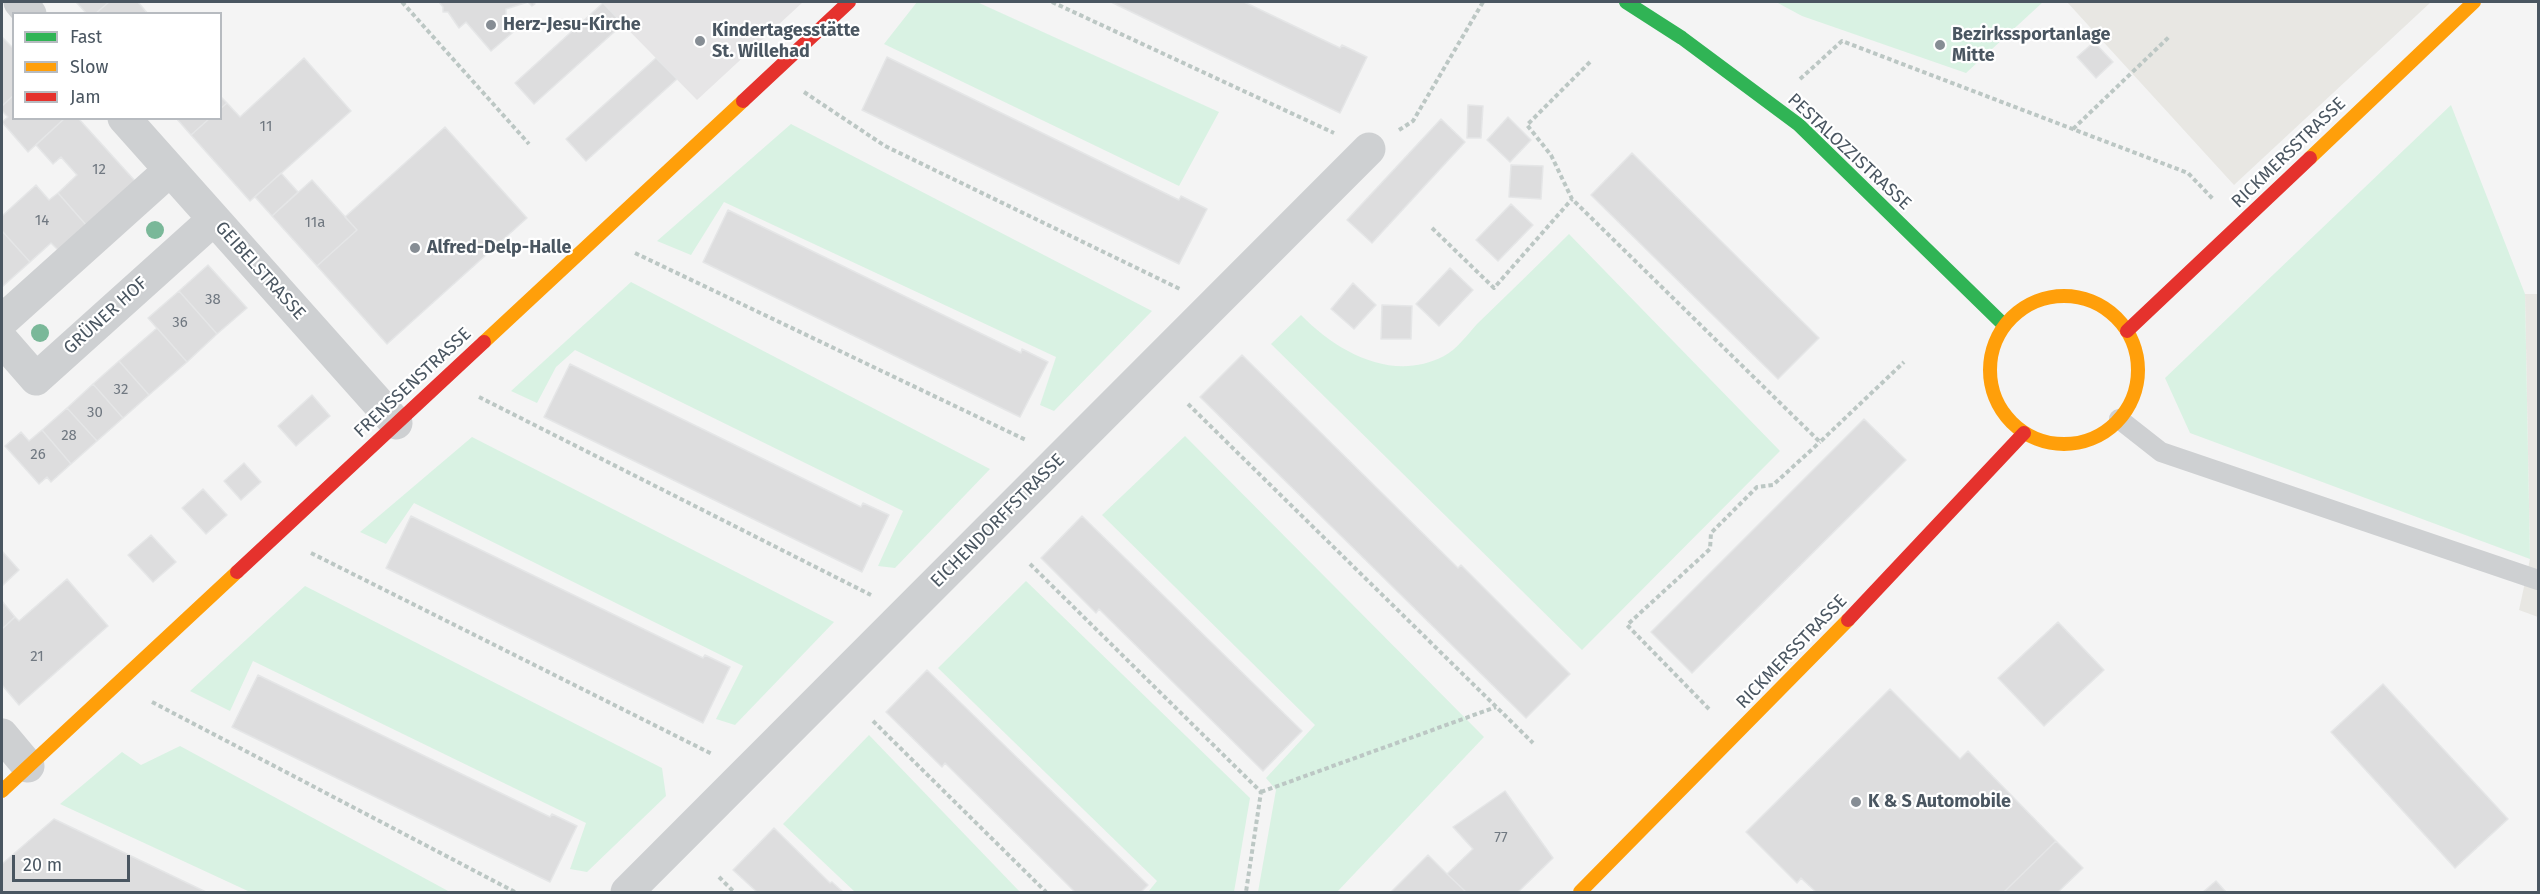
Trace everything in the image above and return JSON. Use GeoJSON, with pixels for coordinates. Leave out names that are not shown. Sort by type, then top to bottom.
{"type":"FeatureCollection","features":[{"type":"Feature","properties":{"kind":"street","name":"FRENSSENSTRASSE"},"geometry":{"type":"LineString","coordinates":[[2,791],[849,2]]}},
{"type":"Feature","properties":{"kind":"street","name":"PESTALOZZISTRASSE"},"geometry":{"type":"LineString","coordinates":[[1626,2],[1682,38],[1799,125],[2004,325]]}},
{"type":"Feature","properties":{"kind":"street","name":"RICKMERSSTRASSE"},"geometry":{"type":"LineString","coordinates":[[2127,331],[2474,2]]}},
{"type":"Feature","properties":{"kind":"street","name":"GEIBELSTRASSE"},"geometry":{"type":"LineString","coordinates":[[126,120],[396,423]]}},
{"type":"Feature","properties":{"kind":"street","name":"EICHENDORFFSTRASSE"},"geometry":{"type":"LineString","coordinates":[[627,892],[1369,149]]}},
{"type":"Feature","properties":{"kind":"street"},"geometry":{"type":"LineString","coordinates":[[2,321],[170,170]]}},
{"type":"Feature","properties":{"kind":"street","name":"GRÜNER HOF"},"geometry":{"type":"LineString","coordinates":[[2,340],[36,379],[214,219]]}},
{"type":"Feature","properties":{"kind":"street"},"geometry":{"type":"LineString","coordinates":[[2055,295],[2067,295],[2102,305],[2112,312],[2127,331],[2138,360],[2137,381],[2132,401],[2119,419],[2091,439],[2075,444],[2057,444],[2024,433],[2004,415],[1990,382],[1990,358],[2004,325],[2031,302],[2055,295]]}},
{"type":"Feature","properties":{"kind":"street","name":"RICKMERSSTRASSE"},"geometry":{"type":"LineString","coordinates":[[1580,892],[1884,583],[2024,433]]}},
{"type":"Feature","properties":{"kind":"street"},"geometry":{"type":"LineString","coordinates":[[2,735],[28,766]]}},
{"type":"Feature","properties":{"kind":"lane"},"geometry":{"type":"LineString","coordinates":[[2119,419],[2161,452],[2534,573]]}},
{"type":"Feature","properties":{"kind":"path"},"geometry":{"type":"LineString","coordinates":[[402,2],[529,144]]}},
{"type":"Feature","properties":{"kind":"path"},"geometry":{"type":"LineString","coordinates":[[1052,2],[1369,149],[1413,122],[1483,2]]}},
{"type":"Feature","properties":{"kind":"path"},"geometry":{"type":"LineString","coordinates":[[2073,129],[2170,36]]}},
{"type":"Feature","properties":{"kind":"path"},"geometry":{"type":"LineString","coordinates":[[1771,105],[1842,41],[2188,173],[2239,226]]}},
{"type":"Feature","properties":{"kind":"path"},"geometry":{"type":"LineString","coordinates":[[1590,62],[1527,125],[1551,155],[1572,199],[1820,442]]}},
{"type":"Feature","properties":{"kind":"path"},"geometry":{"type":"LineString","coordinates":[[774,72],[885,146],[1214,305]]}},
{"type":"Feature","properties":{"kind":"path"},"geometry":{"type":"LineString","coordinates":[[1432,228],[1494,288],[1572,199]]}},
{"type":"Feature","properties":{"kind":"path"},"geometry":{"type":"LineString","coordinates":[[604,229],[624,248],[1062,457]]}},
{"type":"Feature","properties":{"kind":"path"},"geometry":{"type":"LineString","coordinates":[[1735,736],[1628,625],[1710,549],[1711,533],[1757,487],[1773,485],[1904,362]]}},
{"type":"Feature","properties":{"kind":"path"},"geometry":{"type":"LineString","coordinates":[[444,380],[907,612]]}},
{"type":"Feature","properties":{"kind":"path"},"geometry":{"type":"LineString","coordinates":[[1188,404],[1533,743]]}},
{"type":"Feature","properties":{"kind":"path"},"geometry":{"type":"LineString","coordinates":[[276,536],[747,772]]}},
{"type":"Feature","properties":{"kind":"path"},"geometry":{"type":"LineString","coordinates":[[1030,564],[1261,792]]}},
{"type":"Feature","properties":{"kind":"path"},"geometry":{"type":"LineString","coordinates":[[117,684],[515,892]]}},
{"type":"Feature","properties":{"kind":"path"},"geometry":{"type":"LineString","coordinates":[[1261,792],[1496,707]]}},
{"type":"Feature","properties":{"kind":"path"},"geometry":{"type":"LineString","coordinates":[[873,721],[1046,892]]}},
{"type":"Feature","properties":{"kind":"path"},"geometry":{"type":"LineString","coordinates":[[1245,892],[1261,792]]}},
{"type":"Feature","properties":{"kind":"path"},"geometry":{"type":"LineString","coordinates":[[719,877],[734,892]]}},
{"type":"Feature","properties":{"kind":"shaded area","name":"Kindertagesstätte St. Willehad"},"geometry":{"type":"Polygon","coordinates":[[[601,2],[803,2],[697,100],[601,2]]]}},
{"type":"Feature","properties":{"kind":"shaded area"},"geometry":{"type":"Polygon","coordinates":[[[2067,2],[2431,2],[2234,185],[2067,2]]]}},
{"type":"Feature","properties":{"kind":"shaded area"},"geometry":{"type":"Polygon","coordinates":[[[2525,294],[2538,294],[2538,617],[2519,610],[2530,559],[2525,294]]]}},
{"type":"Feature","properties":{"kind":"green space"},"geometry":{"type":"Polygon","coordinates":[[[917,2],[977,2],[1219,112],[1179,186],[884,44],[917,2]]]}},
{"type":"Feature","properties":{"kind":"green space","name":"Bezirkssportanlage Mitte"},"geometry":{"type":"Polygon","coordinates":[[[1776,2],[2043,2],[1966,73],[1802,16],[1776,2]]]}},
{"type":"Feature","properties":{"kind":"green space"},"geometry":{"type":"Polygon","coordinates":[[[2451,105],[2525,294],[2530,559],[2190,433],[2165,378],[2451,105]]]}},
{"type":"Feature","properties":{"kind":"green space"},"geometry":{"type":"Polygon","coordinates":[[[791,124],[1152,311],[1054,411],[1040,405],[1056,357],[724,202],[691,255],[657,241],[791,124]]]}},
{"type":"Feature","properties":{"kind":"green space"},"geometry":{"type":"Polygon","coordinates":[[[1569,234],[1780,451],[1582,650],[1271,344],[1301,315],[1331,341],[1367,360],[1386,365],[1425,364],[1444,356],[1462,342],[1477,324],[1569,234]]]}},
{"type":"Feature","properties":{"kind":"green space"},"geometry":{"type":"Polygon","coordinates":[[[631,282],[990,469],[895,568],[878,566],[903,511],[575,350],[556,367],[537,403],[511,391],[631,282]]]}},
{"type":"Feature","properties":{"kind":"green space"},"geometry":{"type":"Polygon","coordinates":[[[1185,436],[1484,737],[1337,892],[1258,892],[1276,790],[1266,778],[1315,725],[1102,515],[1185,436]]]}},
{"type":"Feature","properties":{"kind":"green space"},"geometry":{"type":"Polygon","coordinates":[[[472,437],[834,622],[735,725],[716,719],[743,666],[414,503],[386,544],[360,532],[472,437]]]}},
{"type":"Feature","properties":{"kind":"green space"},"geometry":{"type":"Polygon","coordinates":[[[1026,581],[1250,798],[1234,892],[1148,892],[1157,881],[938,668],[1026,581]]]}},
{"type":"Feature","properties":{"kind":"green space"},"geometry":{"type":"Polygon","coordinates":[[[305,586],[662,768],[666,796],[587,872],[570,869],[586,823],[253,661],[230,711],[190,691],[305,586]]]}},
{"type":"Feature","properties":{"kind":"green space"},"geometry":{"type":"Polygon","coordinates":[[[869,735],[1020,892],[855,892],[783,824],[869,735]]]}},
{"type":"Feature","properties":{"kind":"green space"},"geometry":{"type":"Polygon","coordinates":[[[180,746],[450,892],[250,892],[60,804],[122,752],[141,765],[180,746]]]}},
{"type":"Feature","properties":{"kind":"building"},"geometry":{"type":"Polygon","coordinates":[[[76,2],[109,2],[97,12],[85,12],[76,2]]]}},
{"type":"Feature","properties":{"kind":"building"},"geometry":{"type":"Polygon","coordinates":[[[109,2],[138,2],[146,12],[97,12],[109,2]]]}},
{"type":"Feature","properties":{"kind":"building","name":"Herz-Jesu-Kirche"},"geometry":{"type":"Polygon","coordinates":[[[439,2],[528,2],[506,9],[506,16],[518,28],[491,51],[466,22],[459,28],[448,12],[443,12],[443,7],[439,2]]]}},
{"type":"Feature","properties":{"kind":"building"},"geometry":{"type":"Polygon","coordinates":[[[1111,2],[1244,2],[1340,48],[1342,45],[1367,57],[1340,113],[1111,2]]]}},
{"type":"Feature","properties":{"kind":"building"},"geometry":{"type":"Polygon","coordinates":[[[603,3],[623,24],[534,104],[515,83],[603,3]]]}},
{"type":"Feature","properties":{"kind":"building"},"geometry":{"type":"Polygon","coordinates":[[[2,37],[12,47],[12,97],[2,106],[2,37]]]}},
{"type":"Feature","properties":{"kind":"building"},"geometry":{"type":"Polygon","coordinates":[[[2094,42],[2113,62],[2096,78],[2077,57],[2094,42]]]}},
{"type":"Feature","properties":{"kind":"building"},"geometry":{"type":"Polygon","coordinates":[[[887,57],[1179,200],[1181,196],[1207,209],[1179,264],[862,110],[887,57]]]}},
{"type":"Feature","properties":{"kind":"building"},"geometry":{"type":"Polygon","coordinates":[[[304,58],[351,111],[250,201],[191,135],[208,120],[222,120],[222,107],[227,103],[240,117],[304,58]]]}},
{"type":"Feature","properties":{"kind":"building"},"geometry":{"type":"Polygon","coordinates":[[[656,58],[677,79],[586,161],[566,139],[656,58]]]}},
{"type":"Feature","properties":{"kind":"building"},"geometry":{"type":"Polygon","coordinates":[[[12,97],[12,120],[63,120],[28,152],[2,122],[8,117],[2,111],[2,106],[12,97]]]}},
{"type":"Feature","properties":{"kind":"building"},"geometry":{"type":"Polygon","coordinates":[[[222,98],[227,103],[222,107],[222,98]]]}},
{"type":"Feature","properties":{"kind":"building"},"geometry":{"type":"Polygon","coordinates":[[[1468,105],[1483,106],[1481,138],[1467,138],[1468,105]]]}},
{"type":"Feature","properties":{"kind":"building"},"geometry":{"type":"Polygon","coordinates":[[[1508,117],[1531,140],[1510,162],[1487,140],[1508,117]]]}},
{"type":"Feature","properties":{"kind":"building"},"geometry":{"type":"Polygon","coordinates":[[[1441,119],[1465,142],[1372,243],[1347,220],[1441,119]]]}},
{"type":"Feature","properties":{"kind":"building"},"geometry":{"type":"Polygon","coordinates":[[[63,120],[80,120],[136,182],[87,226],[58,193],[77,175],[61,157],[53,164],[36,145],[63,120]]]}},
{"type":"Feature","properties":{"kind":"building"},"geometry":{"type":"Polygon","coordinates":[[[178,120],[208,120],[191,135],[178,120]]]}},
{"type":"Feature","properties":{"kind":"building","name":"Alfred-Delp-Halle"},"geometry":{"type":"Polygon","coordinates":[[[445,127],[527,218],[387,344],[317,266],[357,230],[345,217],[445,127]]]}},
{"type":"Feature","properties":{"kind":"building"},"geometry":{"type":"Polygon","coordinates":[[[1632,153],[1819,338],[1778,379],[1591,195],[1632,153]]]}},
{"type":"Feature","properties":{"kind":"building"},"geometry":{"type":"Polygon","coordinates":[[[1511,165],[1543,166],[1541,199],[1509,197],[1511,165]]]}},
{"type":"Feature","properties":{"kind":"building"},"geometry":{"type":"Polygon","coordinates":[[[281,173],[298,192],[272,216],[255,197],[281,173]]]}},
{"type":"Feature","properties":{"kind":"building"},"geometry":{"type":"Polygon","coordinates":[[[312,180],[357,230],[317,266],[272,216],[312,180]]]}},
{"type":"Feature","properties":{"kind":"building"},"geometry":{"type":"Polygon","coordinates":[[[36,185],[49,200],[58,193],[87,226],[59,251],[51,243],[30,262],[2,231],[2,216],[36,185]]]}},
{"type":"Feature","properties":{"kind":"building"},"geometry":{"type":"Polygon","coordinates":[[[1511,204],[1533,225],[1498,261],[1476,240],[1511,204]]]}},
{"type":"Feature","properties":{"kind":"building"},"geometry":{"type":"Polygon","coordinates":[[[728,210],[1021,353],[1022,349],[1048,362],[1020,417],[703,262],[728,210]]]}},
{"type":"Feature","properties":{"kind":"building"},"geometry":{"type":"Polygon","coordinates":[[[2,231],[30,262],[2,287],[2,231]]]}},
{"type":"Feature","properties":{"kind":"building"},"geometry":{"type":"Polygon","coordinates":[[[208,265],[247,308],[217,334],[179,291],[208,265]]]}},
{"type":"Feature","properties":{"kind":"building"},"geometry":{"type":"Polygon","coordinates":[[[1450,268],[1473,290],[1439,326],[1416,304],[1450,268]]]}},
{"type":"Feature","properties":{"kind":"building"},"geometry":{"type":"Polygon","coordinates":[[[1353,283],[1376,305],[1354,329],[1331,309],[1353,283]]]}},
{"type":"Feature","properties":{"kind":"building"},"geometry":{"type":"Polygon","coordinates":[[[179,291],[217,334],[187,362],[148,318],[179,291]]]}},
{"type":"Feature","properties":{"kind":"building"},"geometry":{"type":"Polygon","coordinates":[[[1382,305],[1412,306],[1411,339],[1381,339],[1382,305]]]}},
{"type":"Feature","properties":{"kind":"building"},"geometry":{"type":"Polygon","coordinates":[[[157,328],[187,362],[149,395],[119,361],[157,328]]]}},
{"type":"Feature","properties":{"kind":"building"},"geometry":{"type":"Polygon","coordinates":[[[1242,355],[1458,568],[1461,565],[1570,674],[1526,718],[1200,397],[1242,355]]]}},
{"type":"Feature","properties":{"kind":"building"},"geometry":{"type":"Polygon","coordinates":[[[119,361],[149,395],[123,418],[93,384],[119,361]]]}},
{"type":"Feature","properties":{"kind":"building"},"geometry":{"type":"Polygon","coordinates":[[[570,364],[861,507],[863,503],[889,515],[862,572],[544,417],[570,364]]]}},
{"type":"Feature","properties":{"kind":"building"},"geometry":{"type":"Polygon","coordinates":[[[93,384],[123,418],[97,441],[67,408],[93,384]]]}},
{"type":"Feature","properties":{"kind":"building"},"geometry":{"type":"Polygon","coordinates":[[[312,395],[330,416],[296,446],[278,426],[312,395]]]}},
{"type":"Feature","properties":{"kind":"building"},"geometry":{"type":"Polygon","coordinates":[[[67,408],[97,441],[71,464],[42,430],[67,408]]]}},
{"type":"Feature","properties":{"kind":"building"},"geometry":{"type":"Polygon","coordinates":[[[1864,419],[1906,460],[1692,673],[1651,632],[1864,419]]]}},
{"type":"Feature","properties":{"kind":"building"},"geometry":{"type":"Polygon","coordinates":[[[42,430],[71,464],[51,482],[47,477],[39,484],[5,446],[21,432],[29,441],[42,430]]]}},
{"type":"Feature","properties":{"kind":"building"},"geometry":{"type":"Polygon","coordinates":[[[244,463],[261,482],[241,500],[224,481],[244,463]]]}},
{"type":"Feature","properties":{"kind":"building"},"geometry":{"type":"Polygon","coordinates":[[[203,489],[227,515],[206,534],[182,508],[203,489]]]}},
{"type":"Feature","properties":{"kind":"building"},"geometry":{"type":"Polygon","coordinates":[[[411,516],[703,658],[705,655],[730,667],[703,723],[386,568],[411,516]]]}},
{"type":"Feature","properties":{"kind":"building"},"geometry":{"type":"Polygon","coordinates":[[[1082,516],[1302,731],[1263,771],[1099,609],[1096,613],[1041,558],[1082,516]]]}},
{"type":"Feature","properties":{"kind":"building"},"geometry":{"type":"Polygon","coordinates":[[[151,535],[176,562],[153,582],[128,555],[151,535]]]}},
{"type":"Feature","properties":{"kind":"building"},"geometry":{"type":"Polygon","coordinates":[[[2,551],[19,570],[2,586],[2,551]]]}},
{"type":"Feature","properties":{"kind":"building"},"geometry":{"type":"Polygon","coordinates":[[[67,579],[108,626],[19,705],[2,685],[2,629],[15,617],[19,621],[67,579]]]}},
{"type":"Feature","properties":{"kind":"building"},"geometry":{"type":"Polygon","coordinates":[[[2,601],[15,617],[2,629],[2,601]]]}},
{"type":"Feature","properties":{"kind":"building"},"geometry":{"type":"Polygon","coordinates":[[[2058,622],[2104,670],[2044,726],[1998,678],[2058,622]]]}},
{"type":"Feature","properties":{"kind":"building"},"geometry":{"type":"Polygon","coordinates":[[[927,670],[1148,885],[1141,892],[1075,892],[945,763],[942,767],[886,712],[927,670]]]}},
{"type":"Feature","properties":{"kind":"building"},"geometry":{"type":"Polygon","coordinates":[[[258,675],[550,817],[552,814],[577,826],[550,882],[232,727],[258,675]]]}},
{"type":"Feature","properties":{"kind":"building"},"geometry":{"type":"Polygon","coordinates":[[[2383,684],[2508,819],[2455,868],[2331,732],[2383,684]]]}},
{"type":"Feature","properties":{"kind":"building"},"geometry":{"type":"Polygon","coordinates":[[[1890,689],[1960,759],[1968,751],[2056,841],[2004,892],[1816,892],[1801,878],[1797,883],[1746,832],[1890,689]]]}},
{"type":"Feature","properties":{"kind":"building"},"geometry":{"type":"Polygon","coordinates":[[[1505,791],[1553,858],[1518,892],[1466,892],[1447,874],[1473,849],[1453,827],[1505,791]]]}},
{"type":"Feature","properties":{"kind":"building"},"geometry":{"type":"Polygon","coordinates":[[[54,819],[206,892],[2,892],[2,864],[54,819]]]}},
{"type":"Feature","properties":{"kind":"building"},"geometry":{"type":"Polygon","coordinates":[[[774,828],[830,883],[832,882],[843,892],[757,892],[733,870],[774,828]]]}},
{"type":"Feature","properties":{"kind":"building"},"geometry":{"type":"Polygon","coordinates":[[[2056,841],[2083,868],[2058,892],[2004,892],[2056,841]]]}},
{"type":"Feature","properties":{"kind":"building"},"geometry":{"type":"Polygon","coordinates":[[[1428,855],[1447,874],[1466,892],[1391,892],[1428,855]]]}},
{"type":"Feature","properties":{"kind":"building"},"geometry":{"type":"Polygon","coordinates":[[[2216,881],[2226,892],[2203,892],[2216,881]]]}},
{"type":"Feature","properties":{"kind":"traffic: fast"},"geometry":{"type":"LineString","coordinates":[[1626,2],[1682,38],[1799,125],[2004,325]]}},
{"type":"Feature","properties":{"kind":"traffic: slow"},"geometry":{"type":"LineString","coordinates":[[2310,158],[2474,2]]}},
{"type":"Feature","properties":{"kind":"traffic: slow"},"geometry":{"type":"LineString","coordinates":[[484,342],[743,101]]}},
{"type":"Feature","properties":{"kind":"traffic: slow"},"geometry":{"type":"LineString","coordinates":[[2064,296],[2093,301],[2117,317],[2133,341],[2138,370],[2133,399],[2117,423],[2093,439],[2064,444],[2035,439],[2011,423],[1995,399],[1990,370],[1995,341],[2011,317],[2035,301],[2064,296]]}},
{"type":"Feature","properties":{"kind":"traffic: slow"},"geometry":{"type":"LineString","coordinates":[[2,791],[237,572]]}},
{"type":"Feature","properties":{"kind":"traffic: slow"},"geometry":{"type":"LineString","coordinates":[[1580,892],[1848,620]]}},
{"type":"Feature","properties":{"kind":"traffic: jam"},"geometry":{"type":"LineString","coordinates":[[743,101],[849,2]]}},
{"type":"Feature","properties":{"kind":"traffic: jam"},"geometry":{"type":"LineString","coordinates":[[2127,331],[2310,158]]}},
{"type":"Feature","properties":{"kind":"traffic: jam"},"geometry":{"type":"LineString","coordinates":[[237,572],[484,342]]}},
{"type":"Feature","properties":{"kind":"traffic: jam"},"geometry":{"type":"LineString","coordinates":[[1848,620],[2024,433]]}},
{"type":"Feature","properties":{"kind":"place","name":"Herz-Jesu-Kirche"},"geometry":{"type":"Point","coordinates":[491,25]}},
{"type":"Feature","properties":{"kind":"place","name":"Kindertagesstätte St. Willehad"},"geometry":{"type":"Point","coordinates":[700,41]}},
{"type":"Feature","properties":{"kind":"place","name":"Bezirkssportanlage Mitte"},"geometry":{"type":"Point","coordinates":[1940,45]}},
{"type":"Feature","properties":{"kind":"place","name":"Alfred-Delp-Halle"},"geometry":{"type":"Point","coordinates":[415,248]}},
{"type":"Feature","properties":{"kind":"place","name":"K & S Automobile"},"geometry":{"type":"Point","coordinates":[1856,802]}}]}
